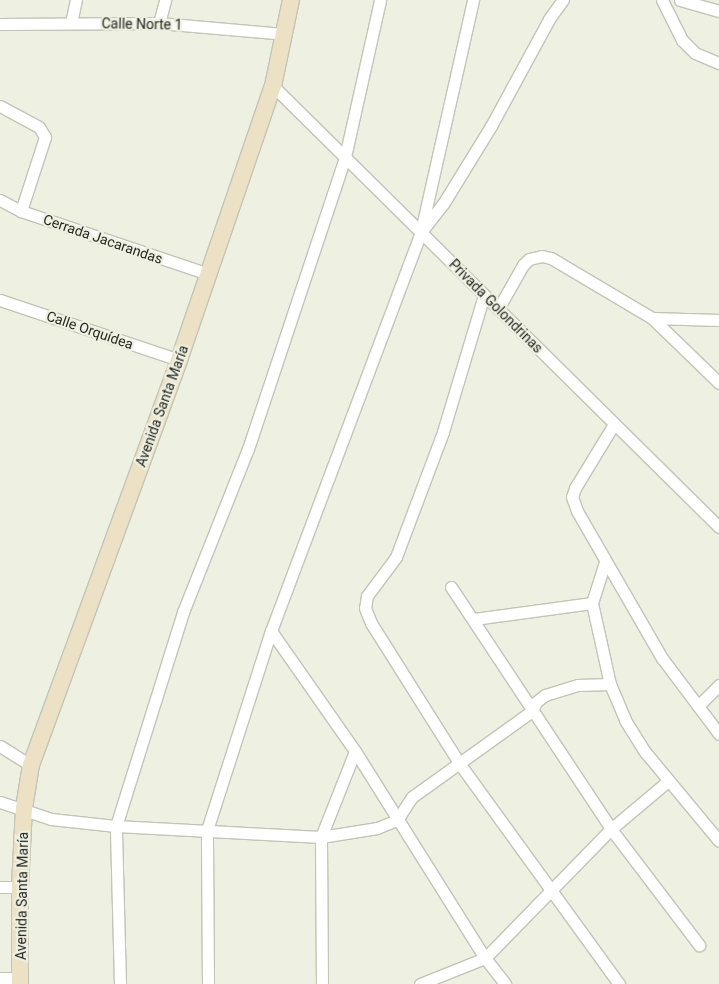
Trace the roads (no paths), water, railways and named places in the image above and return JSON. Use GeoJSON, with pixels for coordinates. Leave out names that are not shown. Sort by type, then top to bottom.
{"type":"FeatureCollection","features":[{"type":"Feature","properties":{"kind":"main road","name":"Avenida Santa María"},"geometry":{"type":"LineString","coordinates":[[20,981],[20,887],[24,808],[32,765],[179,360],[273,86],[292,0]]}},
{"type":"Feature","properties":{"kind":"street"},"geometry":{"type":"LineString","coordinates":[[71,23],[76,0]]}},
{"type":"Feature","properties":{"kind":"street"},"geometry":{"type":"LineString","coordinates":[[159,23],[165,0]]}},
{"type":"Feature","properties":{"kind":"street"},"geometry":{"type":"LineString","coordinates":[[120,984],[116,826],[183,612],[248,449],[345,157],[380,0]]}},
{"type":"Feature","properties":{"kind":"street"},"geometry":{"type":"LineString","coordinates":[[208,984],[207,830],[271,631],[422,231],[473,0]]}},
{"type":"Feature","properties":{"kind":"street"},"geometry":{"type":"LineString","coordinates":[[422,231],[458,180],[549,19],[563,0]]}},
{"type":"Feature","properties":{"kind":"street"},"geometry":{"type":"LineString","coordinates":[[662,0],[682,40],[695,53],[719,63]]}},
{"type":"Feature","properties":{"kind":"street"},"geometry":{"type":"LineString","coordinates":[[680,0],[719,12]]}},
{"type":"Feature","properties":{"kind":"street","name":"Calle Norte 1"},"geometry":{"type":"LineString","coordinates":[[0,24],[159,23],[284,34]]}},
{"type":"Feature","properties":{"kind":"street","name":"Privada Golondrinas"},"geometry":{"type":"LineString","coordinates":[[273,86],[422,231],[498,309],[719,527]]}},
{"type":"Feature","properties":{"kind":"street"},"geometry":{"type":"LineString","coordinates":[[0,106],[39,127],[45,137],[21,211]]}},
{"type":"Feature","properties":{"kind":"street","name":"Cerrada Jacarandas"},"geometry":{"type":"LineString","coordinates":[[0,200],[21,211],[208,274]]}},
{"type":"Feature","properties":{"kind":"street"},"geometry":{"type":"LineString","coordinates":[[498,309],[528,259],[542,256],[551,258],[652,318],[719,383]]}},
{"type":"Feature","properties":{"kind":"street"},"geometry":{"type":"LineString","coordinates":[[484,295],[442,432],[396,557],[367,596],[365,608],[371,623],[459,763],[548,890],[620,984]]}},
{"type":"Feature","properties":{"kind":"street","name":"Calle Orquídea"},"geometry":{"type":"LineString","coordinates":[[0,300],[179,360]]}},
{"type":"Feature","properties":{"kind":"street"},"geometry":{"type":"LineString","coordinates":[[652,318],[719,320]]}},
{"type":"Feature","properties":{"kind":"street"},"geometry":{"type":"LineString","coordinates":[[614,424],[572,497],[604,562],[662,658],[719,734]]}},
{"type":"Feature","properties":{"kind":"street"},"geometry":{"type":"LineString","coordinates":[[604,562],[592,603],[610,684],[635,737],[668,781],[719,841]]}},
{"type":"Feature","properties":{"kind":"street"},"geometry":{"type":"LineString","coordinates":[[452,587],[611,829],[700,945]]}},
{"type":"Feature","properties":{"kind":"street"},"geometry":{"type":"LineString","coordinates":[[474,619],[592,603]]}},
{"type":"Feature","properties":{"kind":"street"},"geometry":{"type":"LineString","coordinates":[[271,631],[355,751],[485,958],[505,984]]}},
{"type":"Feature","properties":{"kind":"street"},"geometry":{"type":"LineString","coordinates":[[0,802],[24,808],[51,820],[116,826],[321,837],[377,828],[397,820],[412,797],[532,711],[536,702],[555,690],[610,684]]}},
{"type":"Feature","properties":{"kind":"street"},"geometry":{"type":"LineString","coordinates":[[698,706],[719,685]]}},
{"type":"Feature","properties":{"kind":"street"},"geometry":{"type":"LineString","coordinates":[[0,746],[32,765]]}},
{"type":"Feature","properties":{"kind":"street"},"geometry":{"type":"LineString","coordinates":[[322,984],[321,837],[355,751]]}},
{"type":"Feature","properties":{"kind":"street"},"geometry":{"type":"LineString","coordinates":[[420,984],[485,958],[548,890],[611,829],[668,781]]}},
{"type":"Feature","properties":{"kind":"street"},"geometry":{"type":"LineString","coordinates":[[0,887],[20,887]]}},
{"type":"Feature","properties":{"kind":"street"},"geometry":{"type":"LineString","coordinates":[[0,978],[20,981]]}}]}
